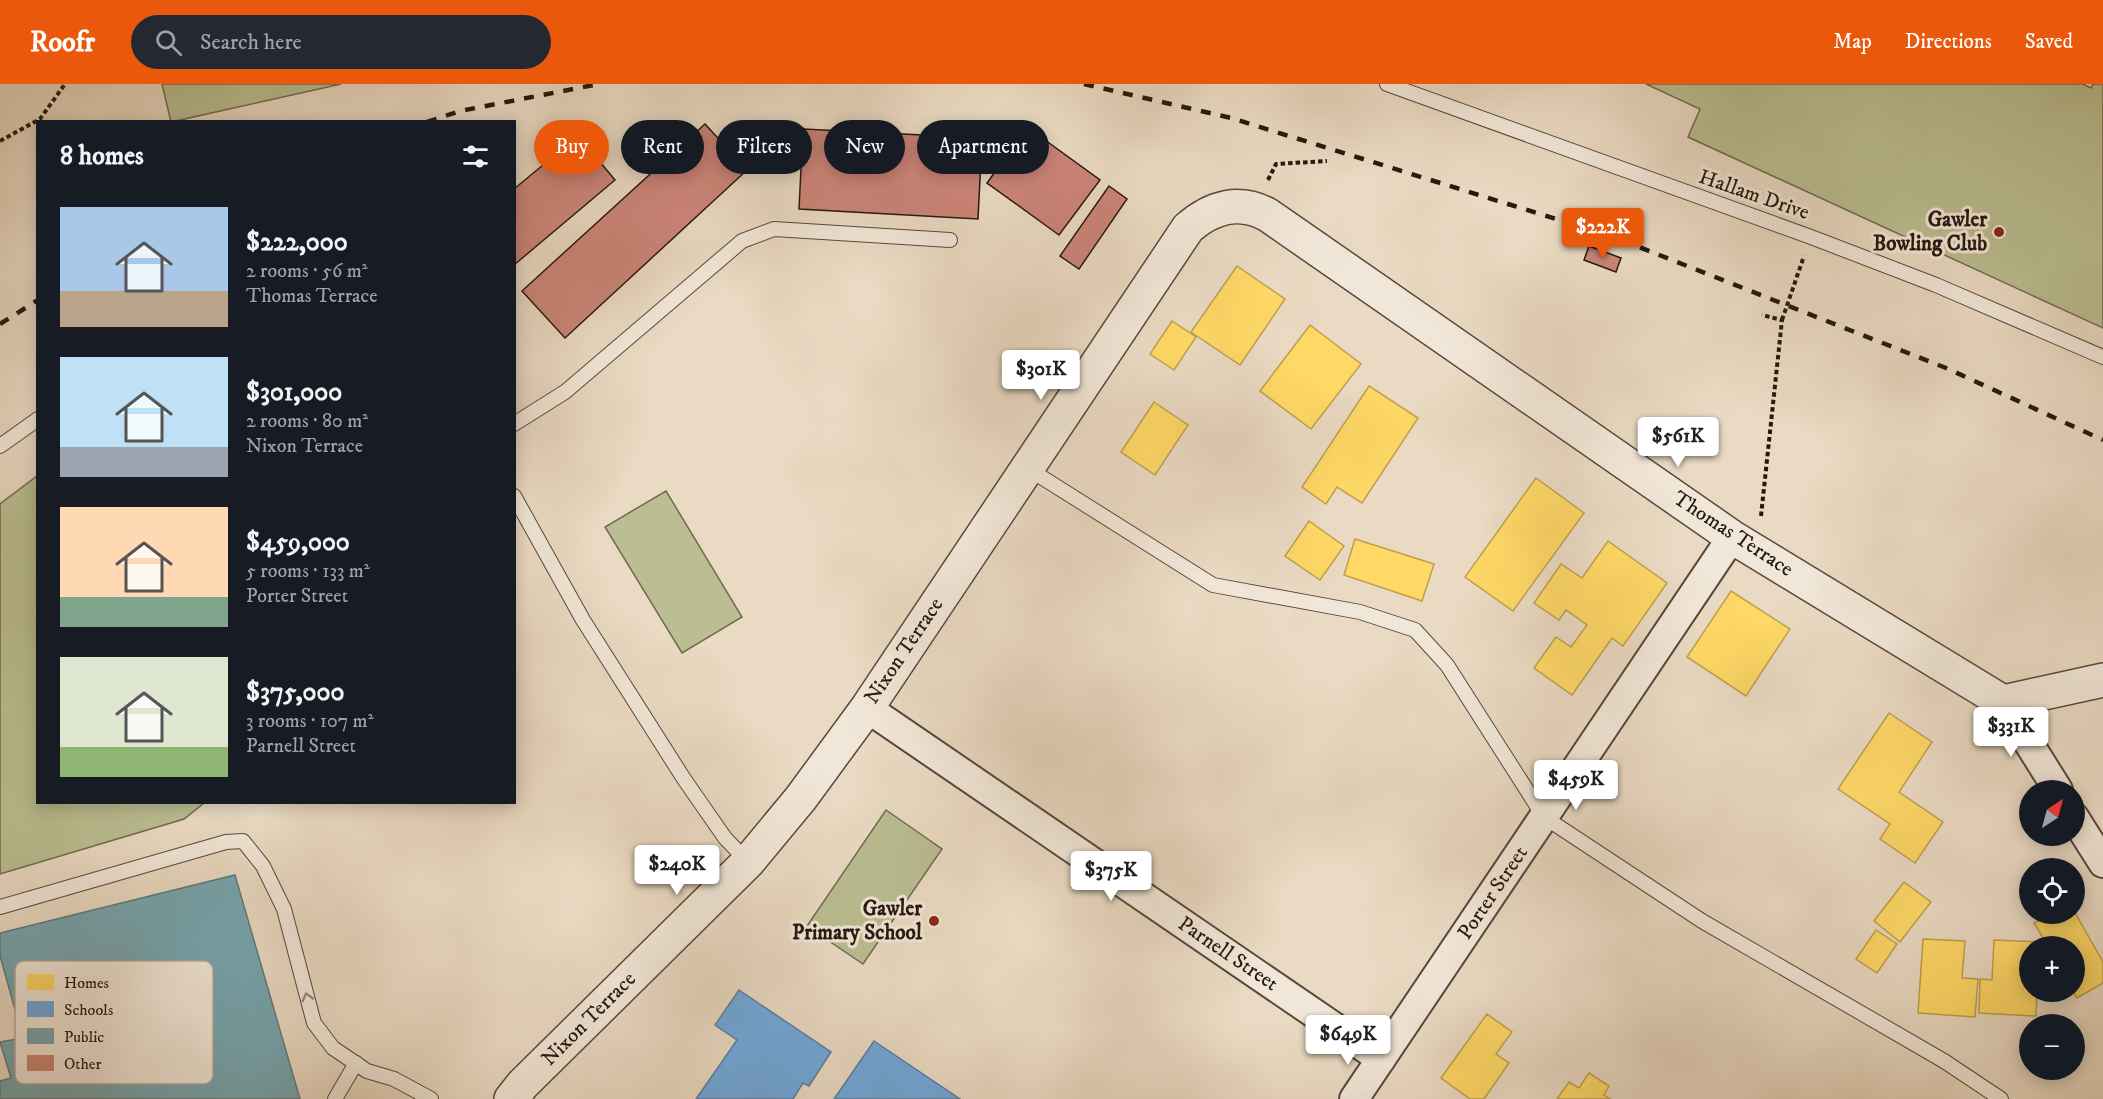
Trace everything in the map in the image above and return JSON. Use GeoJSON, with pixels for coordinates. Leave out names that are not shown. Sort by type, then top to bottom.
{"type":"FeatureCollection","features":[{"type":"Feature","properties":{"kind":"street","name":"Nixon Terrace"},"geometry":{"type":"LineString","coordinates":[[511,1099],[523,1084],[748,862],[801,798],[867,708],[1188,228],[1217,210],[1239,205],[1260,211]]}},
{"type":"Feature","properties":{"kind":"street","name":"Thomas Terrace"},"geometry":{"type":"LineString","coordinates":[[1260,211],[1732,537],[2003,702]]}},
{"type":"Feature","properties":{"kind":"street","name":"Porter Street"},"geometry":{"type":"LineString","coordinates":[[1354,1099],[1732,537]]}},
{"type":"Feature","properties":{"kind":"street"},"geometry":{"type":"LineString","coordinates":[[2052,780],[2003,702],[2103,680]]}},
{"type":"Feature","properties":{"kind":"street","name":"Parnell Street"},"geometry":{"type":"LineString","coordinates":[[867,708],[1381,1059]]}},
{"type":"Feature","properties":{"kind":"street"},"geometry":{"type":"LineString","coordinates":[[2085,834],[2103,863]]}},
{"type":"Feature","properties":{"kind":"lane","name":"Hallam Drive"},"geometry":{"type":"LineString","coordinates":[[1387,84],[1811,237],[1936,285],[2103,357]]}},
{"type":"Feature","properties":{"kind":"lane"},"geometry":{"type":"LineString","coordinates":[[516,423],[565,392],[742,242],[774,229],[950,240]]}},
{"type":"Feature","properties":{"kind":"lane"},"geometry":{"type":"LineString","coordinates":[[0,446],[36,420]]}},
{"type":"Feature","properties":{"kind":"lane"},"geometry":{"type":"LineString","coordinates":[[1027,468],[1213,585],[1360,612],[1415,630],[1447,665],[1544,817],[1702,921],[1944,1061],[2001,1099]]}},
{"type":"Feature","properties":{"kind":"lane"},"geometry":{"type":"LineString","coordinates":[[516,500],[583,620],[678,769],[725,838],[748,862]]}},
{"type":"Feature","properties":{"kind":"lane"},"geometry":{"type":"LineString","coordinates":[[0,907],[226,842],[243,841],[263,866],[284,909],[314,1023],[333,1048],[367,1071],[394,1079],[431,1099]]}},
{"type":"Feature","properties":{"kind":"lane"},"geometry":{"type":"LineString","coordinates":[[335,1099],[356,1063]]}},
{"type":"Feature","properties":{"kind":"path"},"geometry":{"type":"LineString","coordinates":[[38,120],[66,84]]}},
{"type":"Feature","properties":{"kind":"path"},"geometry":{"type":"LineString","coordinates":[[0,141],[36,121]]}},
{"type":"Feature","properties":{"kind":"path"},"geometry":{"type":"LineString","coordinates":[[1260,211],[1276,164],[1326,161]]}},
{"type":"Feature","properties":{"kind":"path"},"geometry":{"type":"LineString","coordinates":[[1761,516],[1782,320],[1811,237]]}},
{"type":"Feature","properties":{"kind":"path"},"geometry":{"type":"LineString","coordinates":[[1762,315],[1782,320]]}},
{"type":"Feature","properties":{"kind":"green space"},"geometry":{"type":"Polygon","coordinates":[[[162,84],[341,84],[180,120],[171,120],[162,84]]]}},
{"type":"Feature","properties":{"kind":"green space","name":"Gawler Bowling Club"},"geometry":{"type":"Polygon","coordinates":[[[1646,84],[2083,84],[2091,88],[2093,84],[2103,84],[2103,328],[1688,137],[1700,109],[1646,84]]]}},
{"type":"Feature","properties":{"kind":"green space"},"geometry":{"type":"Polygon","coordinates":[[[36,477],[36,804],[203,804],[184,819],[0,874],[0,504],[36,477]]]}},
{"type":"Feature","properties":{"kind":"green space"},"geometry":{"type":"Polygon","coordinates":[[[666,491],[742,617],[682,653],[605,527],[666,491]]]}},
{"type":"Feature","properties":{"kind":"green space"},"geometry":{"type":"Polygon","coordinates":[[[886,810],[942,849],[863,964],[807,926],[886,810]]]}},
{"type":"Feature","properties":{"kind":"building: Homes"},"geometry":{"type":"Polygon","coordinates":[[[1237,266],[1285,299],[1240,365],[1191,332],[1237,266]]]}},
{"type":"Feature","properties":{"kind":"building: Homes"},"geometry":{"type":"Polygon","coordinates":[[[1172,321],[1196,337],[1174,370],[1150,354],[1172,321]]]}},
{"type":"Feature","properties":{"kind":"building: Homes"},"geometry":{"type":"Polygon","coordinates":[[[1310,325],[1361,364],[1311,429],[1260,391],[1310,325]]]}},
{"type":"Feature","properties":{"kind":"building: Homes"},"geometry":{"type":"Polygon","coordinates":[[[1369,386],[1418,418],[1362,503],[1337,487],[1326,504],[1302,487],[1369,386]]]}},
{"type":"Feature","properties":{"kind":"building: Homes"},"geometry":{"type":"Polygon","coordinates":[[[1154,402],[1188,425],[1155,475],[1121,452],[1154,402]]]}},
{"type":"Feature","properties":{"kind":"building: Homes"},"geometry":{"type":"Polygon","coordinates":[[[1536,478],[1584,513],[1513,611],[1465,577],[1536,478]]]}},
{"type":"Feature","properties":{"kind":"building: Homes"},"geometry":{"type":"Polygon","coordinates":[[[1309,521],[1344,546],[1320,580],[1285,556],[1309,521]]]}},
{"type":"Feature","properties":{"kind":"building: Homes"},"geometry":{"type":"Polygon","coordinates":[[[1355,539],[1434,564],[1422,601],[1344,575],[1355,539]]]}},
{"type":"Feature","properties":{"kind":"building: Homes"},"geometry":{"type":"Polygon","coordinates":[[[1608,541],[1667,583],[1623,646],[1612,638],[1572,695],[1534,668],[1556,637],[1571,647],[1587,625],[1566,610],[1559,620],[1534,603],[1561,564],[1582,578],[1608,541]]]}},
{"type":"Feature","properties":{"kind":"building: Homes"},"geometry":{"type":"Polygon","coordinates":[[[1731,591],[1790,629],[1746,696],[1687,657],[1731,591]]]}},
{"type":"Feature","properties":{"kind":"building: Homes"},"geometry":{"type":"Polygon","coordinates":[[[1889,713],[1932,742],[1899,792],[1943,822],[1915,863],[1880,839],[1890,824],[1838,789],[1889,713]]]}},
{"type":"Feature","properties":{"kind":"building: Homes"},"geometry":{"type":"Polygon","coordinates":[[[1904,882],[1931,902],[1900,942],[1874,921],[1904,882]]]}},
{"type":"Feature","properties":{"kind":"building: Homes"},"geometry":{"type":"Polygon","coordinates":[[[2035,924],[2081,924],[2103,962],[2103,983],[2085,993],[2085,936],[2042,936],[2035,924]]]}},
{"type":"Feature","properties":{"kind":"building: Homes"},"geometry":{"type":"Polygon","coordinates":[[[1876,930],[1897,944],[1877,973],[1856,959],[1876,930]]]}},
{"type":"Feature","properties":{"kind":"building: Homes"},"geometry":{"type":"Polygon","coordinates":[[[1923,939],[1965,941],[1962,978],[1978,979],[1975,1017],[1918,1013],[1923,939]]]}},
{"type":"Feature","properties":{"kind":"building: Homes"},"geometry":{"type":"Polygon","coordinates":[[[1994,940],[2019,941],[2019,1002],[2037,1002],[2036,1014],[1979,1013],[1980,979],[1992,980],[1994,940]]]}},
{"type":"Feature","properties":{"kind":"building: Homes"},"geometry":{"type":"Polygon","coordinates":[[[1487,1014],[1512,1032],[1496,1054],[1509,1063],[1484,1099],[1470,1099],[1441,1078],[1487,1014]]]}},
{"type":"Feature","properties":{"kind":"building: Homes"},"geometry":{"type":"Polygon","coordinates":[[[1589,1073],[1609,1086],[1604,1095],[1610,1099],[1557,1099],[1569,1082],[1579,1088],[1589,1073]]]}},
{"type":"Feature","properties":{"kind":"building: Schools"},"geometry":{"type":"Polygon","coordinates":[[[739,990],[831,1052],[809,1086],[803,1083],[793,1099],[696,1099],[737,1040],[715,1025],[739,990]]]}},
{"type":"Feature","properties":{"kind":"building: Schools"},"geometry":{"type":"Polygon","coordinates":[[[874,1041],[960,1099],[834,1099],[874,1041]]]}},
{"type":"Feature","properties":{"kind":"building: Public"},"geometry":{"type":"Polygon","coordinates":[[[235,875],[300,1099],[0,1099],[0,1081],[11,1078],[0,1042],[15,1039],[15,1084],[213,1084],[213,961],[15,961],[15,1009],[0,956],[0,933],[235,875]]]}},
{"type":"Feature","properties":{"kind":"building: Other"},"geometry":{"type":"Polygon","coordinates":[[[704,125],[716,136],[716,174],[743,174],[565,338],[522,291],[650,174],[704,174],[704,125]]]}},
{"type":"Feature","properties":{"kind":"building: Other"},"geometry":{"type":"Polygon","coordinates":[[[812,129],[824,130],[824,174],[905,174],[905,134],[917,135],[917,174],[980,174],[978,219],[799,209],[801,174],[812,174],[812,129]]]}},
{"type":"Feature","properties":{"kind":"building: Other"},"geometry":{"type":"Polygon","coordinates":[[[1049,143],[1100,180],[1059,235],[987,183],[993,174],[1049,174],[1049,143]]]}},
{"type":"Feature","properties":{"kind":"building: Other"},"geometry":{"type":"Polygon","coordinates":[[[534,172],[609,173],[615,180],[516,263],[516,187],[534,172]]]}},
{"type":"Feature","properties":{"kind":"building: Other"},"geometry":{"type":"Polygon","coordinates":[[[1109,186],[1127,199],[1079,269],[1060,256],[1109,186]]]}},
{"type":"Feature","properties":{"kind":"building: Other"},"geometry":{"type":"Polygon","coordinates":[[[1589,246],[1621,258],[1616,272],[1584,260],[1589,246]]]}},
{"type":"Feature","properties":{"kind":"railway"},"geometry":{"type":"LineString","coordinates":[[433,120],[460,111],[599,84]]}},
{"type":"Feature","properties":{"kind":"railway"},"geometry":{"type":"LineString","coordinates":[[1084,84],[1231,118],[1611,236],[1946,368],[2103,440]]}},
{"type":"Feature","properties":{"kind":"railway"},"geometry":{"type":"LineString","coordinates":[[0,324],[36,301]]}},
{"type":"Feature","properties":{"kind":"place","name":"Gawler Bowling Club"},"geometry":{"type":"Point","coordinates":[1999,232]}},
{"type":"Feature","properties":{"kind":"place","name":"Gawler Primary School"},"geometry":{"type":"Point","coordinates":[934,921]}}]}
